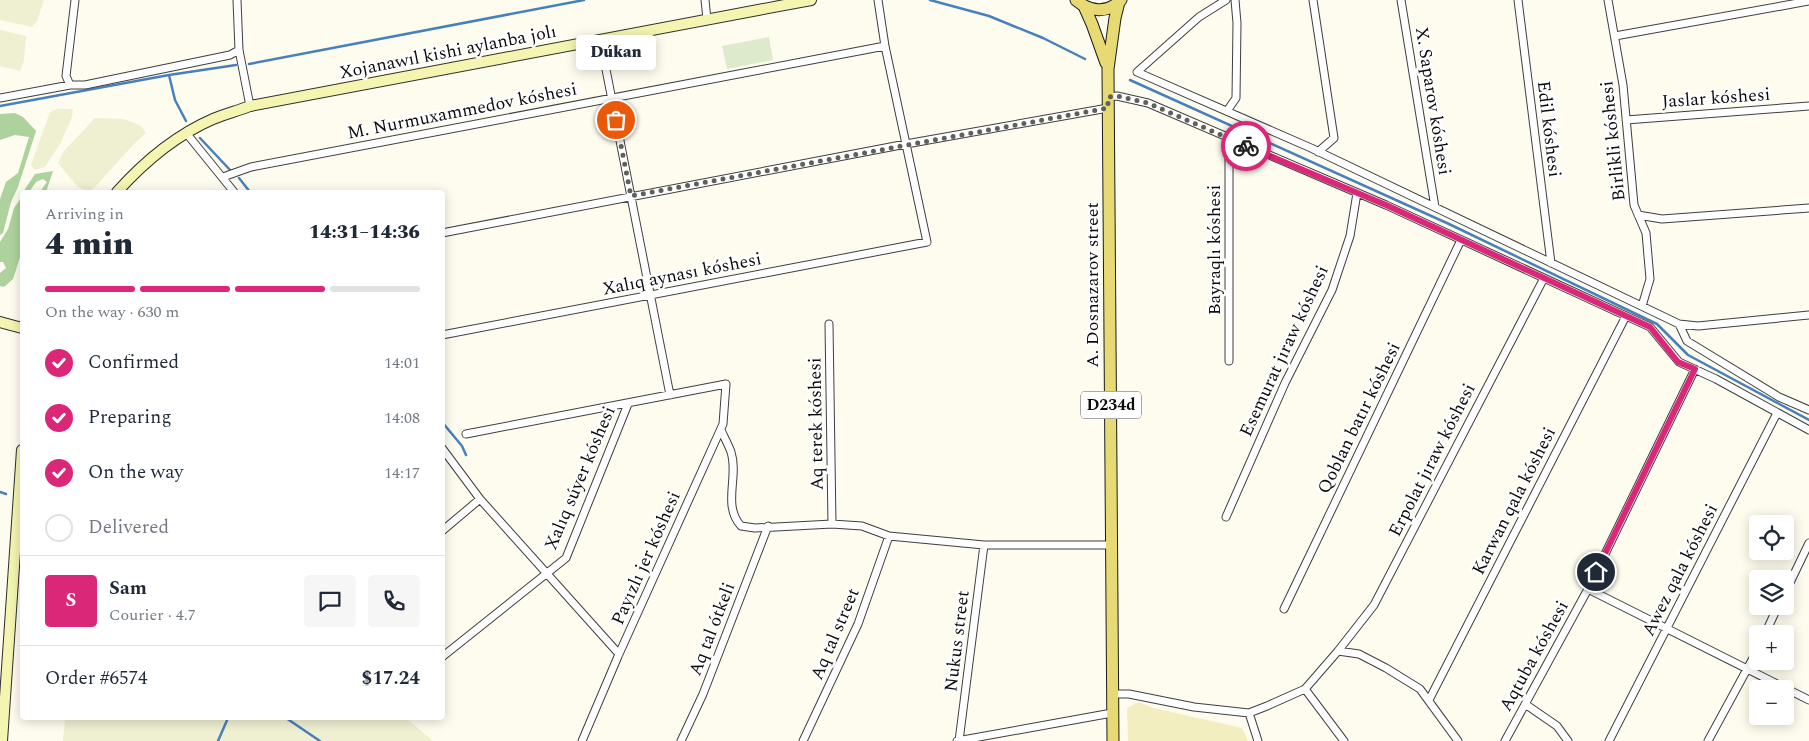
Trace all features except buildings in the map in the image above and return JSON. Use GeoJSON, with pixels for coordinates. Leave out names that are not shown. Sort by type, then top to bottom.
{"type":"FeatureCollection","features":[{"type":"Feature","properties":{"kind":"main road","name":"Xojanawıl kishi aylanba jolı"},"geometry":{"type":"LineString","coordinates":[[119,190],[158,153],[187,134],[212,120],[250,106],[811,0]]}},
{"type":"Feature","properties":{"kind":"main road"},"geometry":{"type":"LineString","coordinates":[[1080,3],[1092,10],[1102,10],[1111,8],[1120,1]]}},
{"type":"Feature","properties":{"kind":"main road","name":"D234d"},"geometry":{"type":"LineString","coordinates":[[1108,69],[1115,18],[1120,1]]}},
{"type":"Feature","properties":{"kind":"main road","name":"D234d"},"geometry":{"type":"LineString","coordinates":[[1080,3],[1099,42],[1108,69]]}},
{"type":"Feature","properties":{"kind":"main road","name":"A. Dosnazarov street"},"geometry":{"type":"LineString","coordinates":[[1108,69],[1110,544],[1113,741]]}},
{"type":"Feature","properties":{"kind":"main road"},"geometry":{"type":"LineString","coordinates":[[0,322],[20,327]]}},
{"type":"Feature","properties":{"kind":"main road"},"geometry":{"type":"LineString","coordinates":[[2,741],[20,479]]}},
{"type":"Feature","properties":{"kind":"street"},"geometry":{"type":"LineString","coordinates":[[70,85],[66,76],[75,0]]}},
{"type":"Feature","properties":{"kind":"street"},"geometry":{"type":"LineString","coordinates":[[237,0],[239,50],[250,106]]}},
{"type":"Feature","properties":{"kind":"street"},"geometry":{"type":"LineString","coordinates":[[705,0],[708,19]]}},
{"type":"Feature","properties":{"kind":"street"},"geometry":{"type":"LineString","coordinates":[[878,0],[885,46],[906,144]]}},
{"type":"Feature","properties":{"kind":"street"},"geometry":{"type":"LineString","coordinates":[[1226,0],[1200,17],[1137,72],[1318,152],[1679,324],[1698,326],[1809,315]]}},
{"type":"Feature","properties":{"kind":"street"},"geometry":{"type":"LineString","coordinates":[[1227,111],[1236,98],[1237,23],[1235,0]]}},
{"type":"Feature","properties":{"kind":"street"},"geometry":{"type":"LineString","coordinates":[[1311,0],[1334,138],[1318,152]]}},
{"type":"Feature","properties":{"kind":"street","name":"X. Saparov kóshesi"},"geometry":{"type":"LineString","coordinates":[[1402,0],[1435,207]]}},
{"type":"Feature","properties":{"kind":"street","name":"Edil kóshesi"},"geometry":{"type":"LineString","coordinates":[[1518,0],[1551,263]]}},
{"type":"Feature","properties":{"kind":"street","name":"Birlikli kóshesi"},"geometry":{"type":"LineString","coordinates":[[1608,0],[1615,36],[1626,120],[1634,205],[1646,233],[1650,280],[1642,306]]}},
{"type":"Feature","properties":{"kind":"street"},"geometry":{"type":"LineString","coordinates":[[1615,36],[1809,1]]}},
{"type":"Feature","properties":{"kind":"street"},"geometry":{"type":"LineString","coordinates":[[466,434],[670,396],[600,39]]}},
{"type":"Feature","properties":{"kind":"street","name":"M. Nurmuxammedov kóshesi"},"geometry":{"type":"LineString","coordinates":[[223,177],[250,168],[885,46]]}},
{"type":"Feature","properties":{"kind":"street"},"geometry":{"type":"LineString","coordinates":[[0,98],[70,85],[85,85],[230,54],[239,50]]}},
{"type":"Feature","properties":{"kind":"street"},"geometry":{"type":"LineString","coordinates":[[445,232],[906,144],[1108,103],[1117,96],[1148,103],[1386,205],[1650,327],[1678,362],[1695,369],[1809,430]]}},
{"type":"Feature","properties":{"kind":"street","name":"Jaslar kóshesi"},"geometry":{"type":"LineString","coordinates":[[1626,120],[1809,106]]}},
{"type":"Feature","properties":{"kind":"street"},"geometry":{"type":"LineString","coordinates":[[187,134],[233,190]]}},
{"type":"Feature","properties":{"kind":"street","name":"Bayraqlı kóshesi"},"geometry":{"type":"LineString","coordinates":[[1229,138],[1229,361]]}},
{"type":"Feature","properties":{"kind":"street","name":"Xalıq aynası kóshesi"},"geometry":{"type":"LineString","coordinates":[[445,334],[927,242],[906,144]]}},
{"type":"Feature","properties":{"kind":"street","name":"Esemurat jıraw kóshesi"},"geometry":{"type":"LineString","coordinates":[[1226,517],[1285,383],[1332,290],[1350,236],[1357,193]]}},
{"type":"Feature","properties":{"kind":"street"},"geometry":{"type":"LineString","coordinates":[[1638,215],[1662,219],[1809,208]]}},
{"type":"Feature","properties":{"kind":"street","name":"Qoblan batır kóshesi"},"geometry":{"type":"LineString","coordinates":[[1284,609],[1461,240]]}},
{"type":"Feature","properties":{"kind":"street","name":"Erpolat jıraw kóshesi"},"geometry":{"type":"LineString","coordinates":[[1305,689],[1374,605],[1544,278]]}},
{"type":"Feature","properties":{"kind":"street","name":"Karwan qala kóshesi"},"geometry":{"type":"LineString","coordinates":[[1429,700],[1626,316]]}},
{"type":"Feature","properties":{"kind":"street","name":"Aq terek kóshesi"},"geometry":{"type":"LineString","coordinates":[[829,324],[832,524]]}},
{"type":"Feature","properties":{"kind":"street"},"geometry":{"type":"LineString","coordinates":[[1679,324],[1687,341],[1779,397],[1809,410]]}},
{"type":"Feature","properties":{"kind":"street","name":"Aqtuba kóshesi"},"geometry":{"type":"LineString","coordinates":[[1505,741],[1588,589],[1695,369]]}},
{"type":"Feature","properties":{"kind":"street","name":"Payızlı jer kóshesi"},"geometry":{"type":"LineString","coordinates":[[582,741],[619,654],[723,424],[726,384],[670,396]]}},
{"type":"Feature","properties":{"kind":"street","name":"Xalıq súyer kóshesi"},"geometry":{"type":"LineString","coordinates":[[445,655],[566,558],[628,404]]}},
{"type":"Feature","properties":{"kind":"street","name":"Awez qala kóshesi"},"geometry":{"type":"LineString","coordinates":[[1609,741],[1777,413]]}},
{"type":"Feature","properties":{"kind":"street"},"geometry":{"type":"LineString","coordinates":[[721,430],[731,452],[733,480],[730,504],[734,519],[741,526],[755,528],[832,524],[862,526],[889,536],[984,545],[1110,544]]}},
{"type":"Feature","properties":{"kind":"street"},"geometry":{"type":"LineString","coordinates":[[445,452],[480,499],[619,654]]}},
{"type":"Feature","properties":{"kind":"street"},"geometry":{"type":"LineString","coordinates":[[445,528],[480,499]]}},
{"type":"Feature","properties":{"kind":"street","name":"Aq tal ótkeli"},"geometry":{"type":"LineString","coordinates":[[681,741],[703,694],[768,526]]}},
{"type":"Feature","properties":{"kind":"street","name":"Aq tal street"},"geometry":{"type":"LineString","coordinates":[[803,741],[858,624],[889,536]]}},
{"type":"Feature","properties":{"kind":"street"},"geometry":{"type":"LineString","coordinates":[[1794,574],[1809,543]]}},
{"type":"Feature","properties":{"kind":"street","name":"Nukus street"},"geometry":{"type":"LineString","coordinates":[[959,740],[984,545]]}},
{"type":"Feature","properties":{"kind":"street"},"geometry":{"type":"LineString","coordinates":[[1588,589],[1809,700]]}},
{"type":"Feature","properties":{"kind":"street"},"geometry":{"type":"LineString","coordinates":[[1338,651],[1359,654],[1420,689],[1458,741]]}},
{"type":"Feature","properties":{"kind":"street"},"geometry":{"type":"LineString","coordinates":[[1708,741],[1748,669]]}},
{"type":"Feature","properties":{"kind":"street"},"geometry":{"type":"LineString","coordinates":[[1112,694],[1130,694],[1194,707],[1249,713],[1305,689],[1344,741]]}},
{"type":"Feature","properties":{"kind":"street"},"geometry":{"type":"LineString","coordinates":[[1525,704],[1557,726],[1568,741]]}},
{"type":"Feature","properties":{"kind":"street"},"geometry":{"type":"LineString","coordinates":[[959,740],[1112,713]]}},
{"type":"Feature","properties":{"kind":"street"},"geometry":{"type":"LineString","coordinates":[[1249,713],[1258,741]]}},
{"type":"Feature","properties":{"kind":"green space"},"geometry":{"type":"Polygon","coordinates":[[[0,0],[44,0],[37,21],[32,27],[0,20],[0,0]]]}},
{"type":"Feature","properties":{"kind":"green space"},"geometry":{"type":"Polygon","coordinates":[[[0,30],[26,36],[24,60],[20,71],[0,66],[0,30]]]}},
{"type":"Feature","properties":{"kind":"green space"},"geometry":{"type":"Polygon","coordinates":[[[769,37],[773,60],[727,69],[722,46],[769,37]]]}},
{"type":"Feature","properties":{"kind":"green space"},"geometry":{"type":"Polygon","coordinates":[[[57,109],[73,109],[72,117],[61,142],[45,167],[35,170],[31,165],[50,112],[57,109]]]}},
{"type":"Feature","properties":{"kind":"green space"},"geometry":{"type":"Polygon","coordinates":[[[15,113],[23,117],[36,131],[18,187],[11,202],[3,233],[0,235],[0,199],[6,182],[18,173],[29,137],[15,135],[0,140],[0,114],[15,113]]]}},
{"type":"Feature","properties":{"kind":"green space"},"geometry":{"type":"Polygon","coordinates":[[[95,118],[124,119],[141,126],[146,133],[90,190],[84,190],[77,186],[58,163],[64,151],[95,118]]]}},
{"type":"Feature","properties":{"kind":"green space"},"geometry":{"type":"Polygon","coordinates":[[[53,171],[47,190],[41,190],[47,182],[43,179],[36,182],[30,190],[24,190],[35,174],[53,171]]]}},
{"type":"Feature","properties":{"kind":"green space"},"geometry":{"type":"Polygon","coordinates":[[[20,199],[20,257],[13,279],[4,287],[0,286],[0,273],[6,268],[3,262],[0,262],[0,242],[8,229],[14,208],[20,199]]]}},
{"type":"Feature","properties":{"kind":"green space"},"geometry":{"type":"Polygon","coordinates":[[[65,720],[408,720],[433,741],[63,741],[65,720]]]}},
{"type":"Feature","properties":{"kind":"sand"},"geometry":{"type":"Polygon","coordinates":[[[1139,702],[1154,708],[1242,728],[1248,741],[1128,741],[1127,708],[1139,702]]]}},
{"type":"Feature","properties":{"kind":"waterway"},"geometry":{"type":"LineString","coordinates":[[249,64],[584,0]]}},
{"type":"Feature","properties":{"kind":"waterway"},"geometry":{"type":"LineString","coordinates":[[930,0],[989,16],[1043,38],[1085,59]]}},
{"type":"Feature","properties":{"kind":"waterway"},"geometry":{"type":"LineString","coordinates":[[0,106],[169,75],[236,65]]}},
{"type":"Feature","properties":{"kind":"waterway"},"geometry":{"type":"LineString","coordinates":[[169,75],[175,100],[186,121]]}},
{"type":"Feature","properties":{"kind":"waterway"},"geometry":{"type":"LineString","coordinates":[[1130,80],[1449,224],[1657,324],[1688,355],[1809,420]]}},
{"type":"Feature","properties":{"kind":"waterway"},"geometry":{"type":"LineString","coordinates":[[200,138],[231,171]]}},
{"type":"Feature","properties":{"kind":"waterway"},"geometry":{"type":"LineString","coordinates":[[239,178],[248,190]]}},
{"type":"Feature","properties":{"kind":"waterway"},"geometry":{"type":"LineString","coordinates":[[445,426],[462,446],[466,455]]}},
{"type":"Feature","properties":{"kind":"waterway"},"geometry":{"type":"LineString","coordinates":[[0,492],[6,494]]}},
{"type":"Feature","properties":{"kind":"waterway"},"geometry":{"type":"LineString","coordinates":[[218,741],[227,720]]}},
{"type":"Feature","properties":{"kind":"waterway"},"geometry":{"type":"LineString","coordinates":[[289,720],[320,741]]}},
{"type":"Feature","properties":{"kind":"way so far"},"geometry":{"type":"LineString","coordinates":[[616,120],[631,196],[1108,108],[1108,97],[1117,96],[1148,103],[1246,146]]}},
{"type":"Feature","properties":{"kind":"place","name":"Dúkan"},"geometry":{"type":"Point","coordinates":[616,120]}},
{"type":"Feature","properties":{"kind":"route"},"geometry":{"type":"LineString","coordinates":[[1246,146],[1386,205],[1650,327],[1678,362],[1695,369],[1596,572]]}}]}
